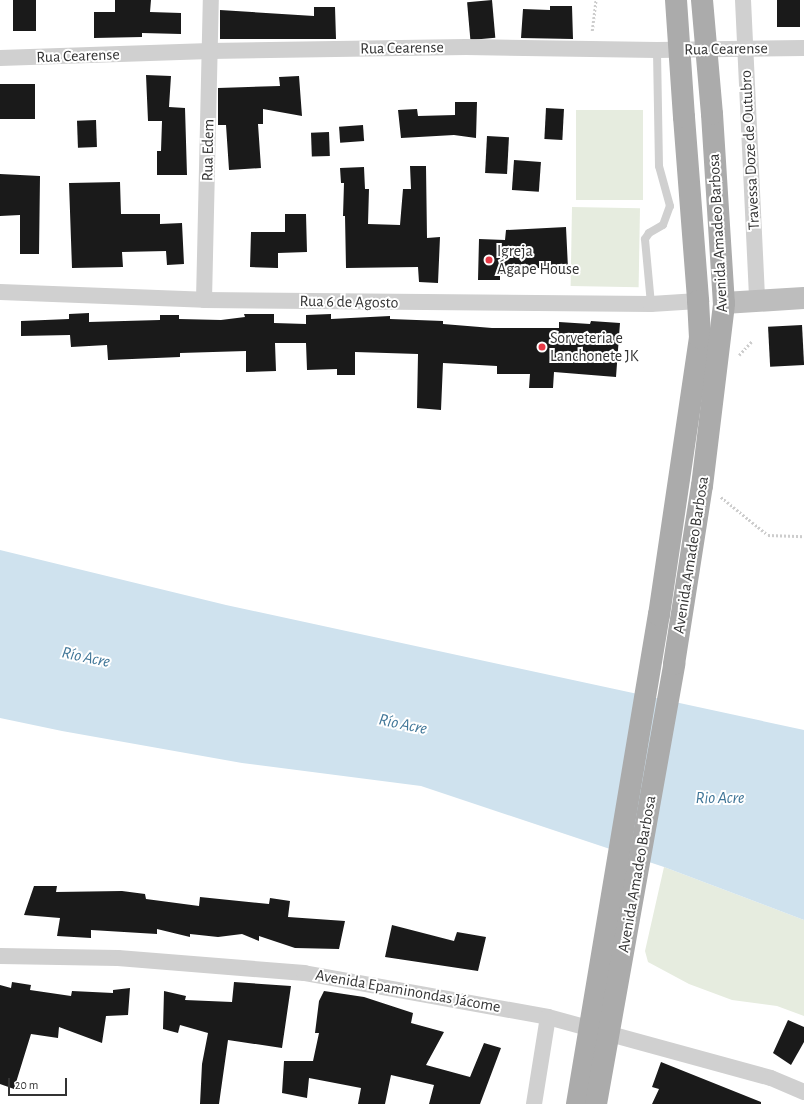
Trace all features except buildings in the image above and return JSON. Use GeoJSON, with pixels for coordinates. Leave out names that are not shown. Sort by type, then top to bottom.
{"type":"FeatureCollection","features":[{"type":"Feature","properties":{"kind":"main road","name":"Avenida Amadeo Barbosa"},"geometry":{"type":"LineString","coordinates":[[577,1104],[660,607],[700,338],[676,0]]}},
{"type":"Feature","properties":{"kind":"main road","name":"Avenida Amadeo Barbosa"},"geometry":{"type":"LineString","coordinates":[[596,1104],[674,664],[702,486],[724,303],[712,114],[702,0]]}},
{"type":"Feature","properties":{"kind":"street","name":"Rua Edem"},"geometry":{"type":"LineString","coordinates":[[204,300],[211,0]]}},
{"type":"Feature","properties":{"kind":"street","name":"Travessa Doze de Outubro"},"geometry":{"type":"LineString","coordinates":[[743,0],[757,300]]}},
{"type":"Feature","properties":{"kind":"street","name":"Rua Cearense"},"geometry":{"type":"LineString","coordinates":[[0,58],[210,51],[466,48],[657,50],[804,48]]}},
{"type":"Feature","properties":{"kind":"street","name":"Rua 6 de Agosto"},"geometry":{"type":"LineString","coordinates":[[0,292],[204,300],[650,304],[698,301]]}},
{"type":"Feature","properties":{"kind":"street"},"geometry":{"type":"LineString","coordinates":[[724,303],[804,298]]}},
{"type":"Feature","properties":{"kind":"street","name":"Avenida Epaminondas Jácome"},"geometry":{"type":"LineString","coordinates":[[0,956],[118,958],[304,973],[548,1017],[771,1078],[804,1092]]}},
{"type":"Feature","properties":{"kind":"street"},"geometry":{"type":"LineString","coordinates":[[534,1104],[548,1017]]}},
{"type":"Feature","properties":{"kind":"lane"},"geometry":{"type":"LineString","coordinates":[[650,304],[645,239],[649,233],[663,225],[670,206],[659,166],[657,50]]}},
{"type":"Feature","properties":{"kind":"path"},"geometry":{"type":"LineString","coordinates":[[589,49],[596,0]]}},
{"type":"Feature","properties":{"kind":"path"},"geometry":{"type":"LineString","coordinates":[[736,358],[752,341]]}},
{"type":"Feature","properties":{"kind":"path"},"geometry":{"type":"LineString","coordinates":[[719,495],[768,535],[804,536]]}},
{"type":"Feature","properties":{"kind":"shaded area"},"geometry":{"type":"Polygon","coordinates":[[[576,110],[643,110],[643,200],[576,200],[576,110]]]}},
{"type":"Feature","properties":{"kind":"shaded area"},"geometry":{"type":"Polygon","coordinates":[[[572,207],[640,208],[639,287],[571,286],[572,207]]]}},
{"type":"Feature","properties":{"kind":"shaded area"},"geometry":{"type":"Polygon","coordinates":[[[664,867],[804,920],[804,1016],[777,1006],[732,1000],[689,984],[648,962],[645,951],[664,867]]]}},
{"type":"Feature","properties":{"kind":"water","name":"Rio Acre"},"geometry":{"type":"Polygon","coordinates":[[[0,550],[226,605],[804,730],[804,920],[664,867],[421,786],[242,763],[62,731],[0,718],[0,550]]]}},
{"type":"Feature","properties":{"kind":"place","name":"Igreja Ágape House"},"geometry":{"type":"Point","coordinates":[489,260]}},
{"type":"Feature","properties":{"kind":"place","name":"Sorveteria e Lanchonete JK"},"geometry":{"type":"Point","coordinates":[542,347]}},
{"type":"Feature","properties":{"kind":"water label","name":"Río Acre"},"geometry":{"type":"Point","coordinates":[86,657]}},
{"type":"Feature","properties":{"kind":"water label","name":"Río Acre"},"geometry":{"type":"Point","coordinates":[403,724]}}]}
